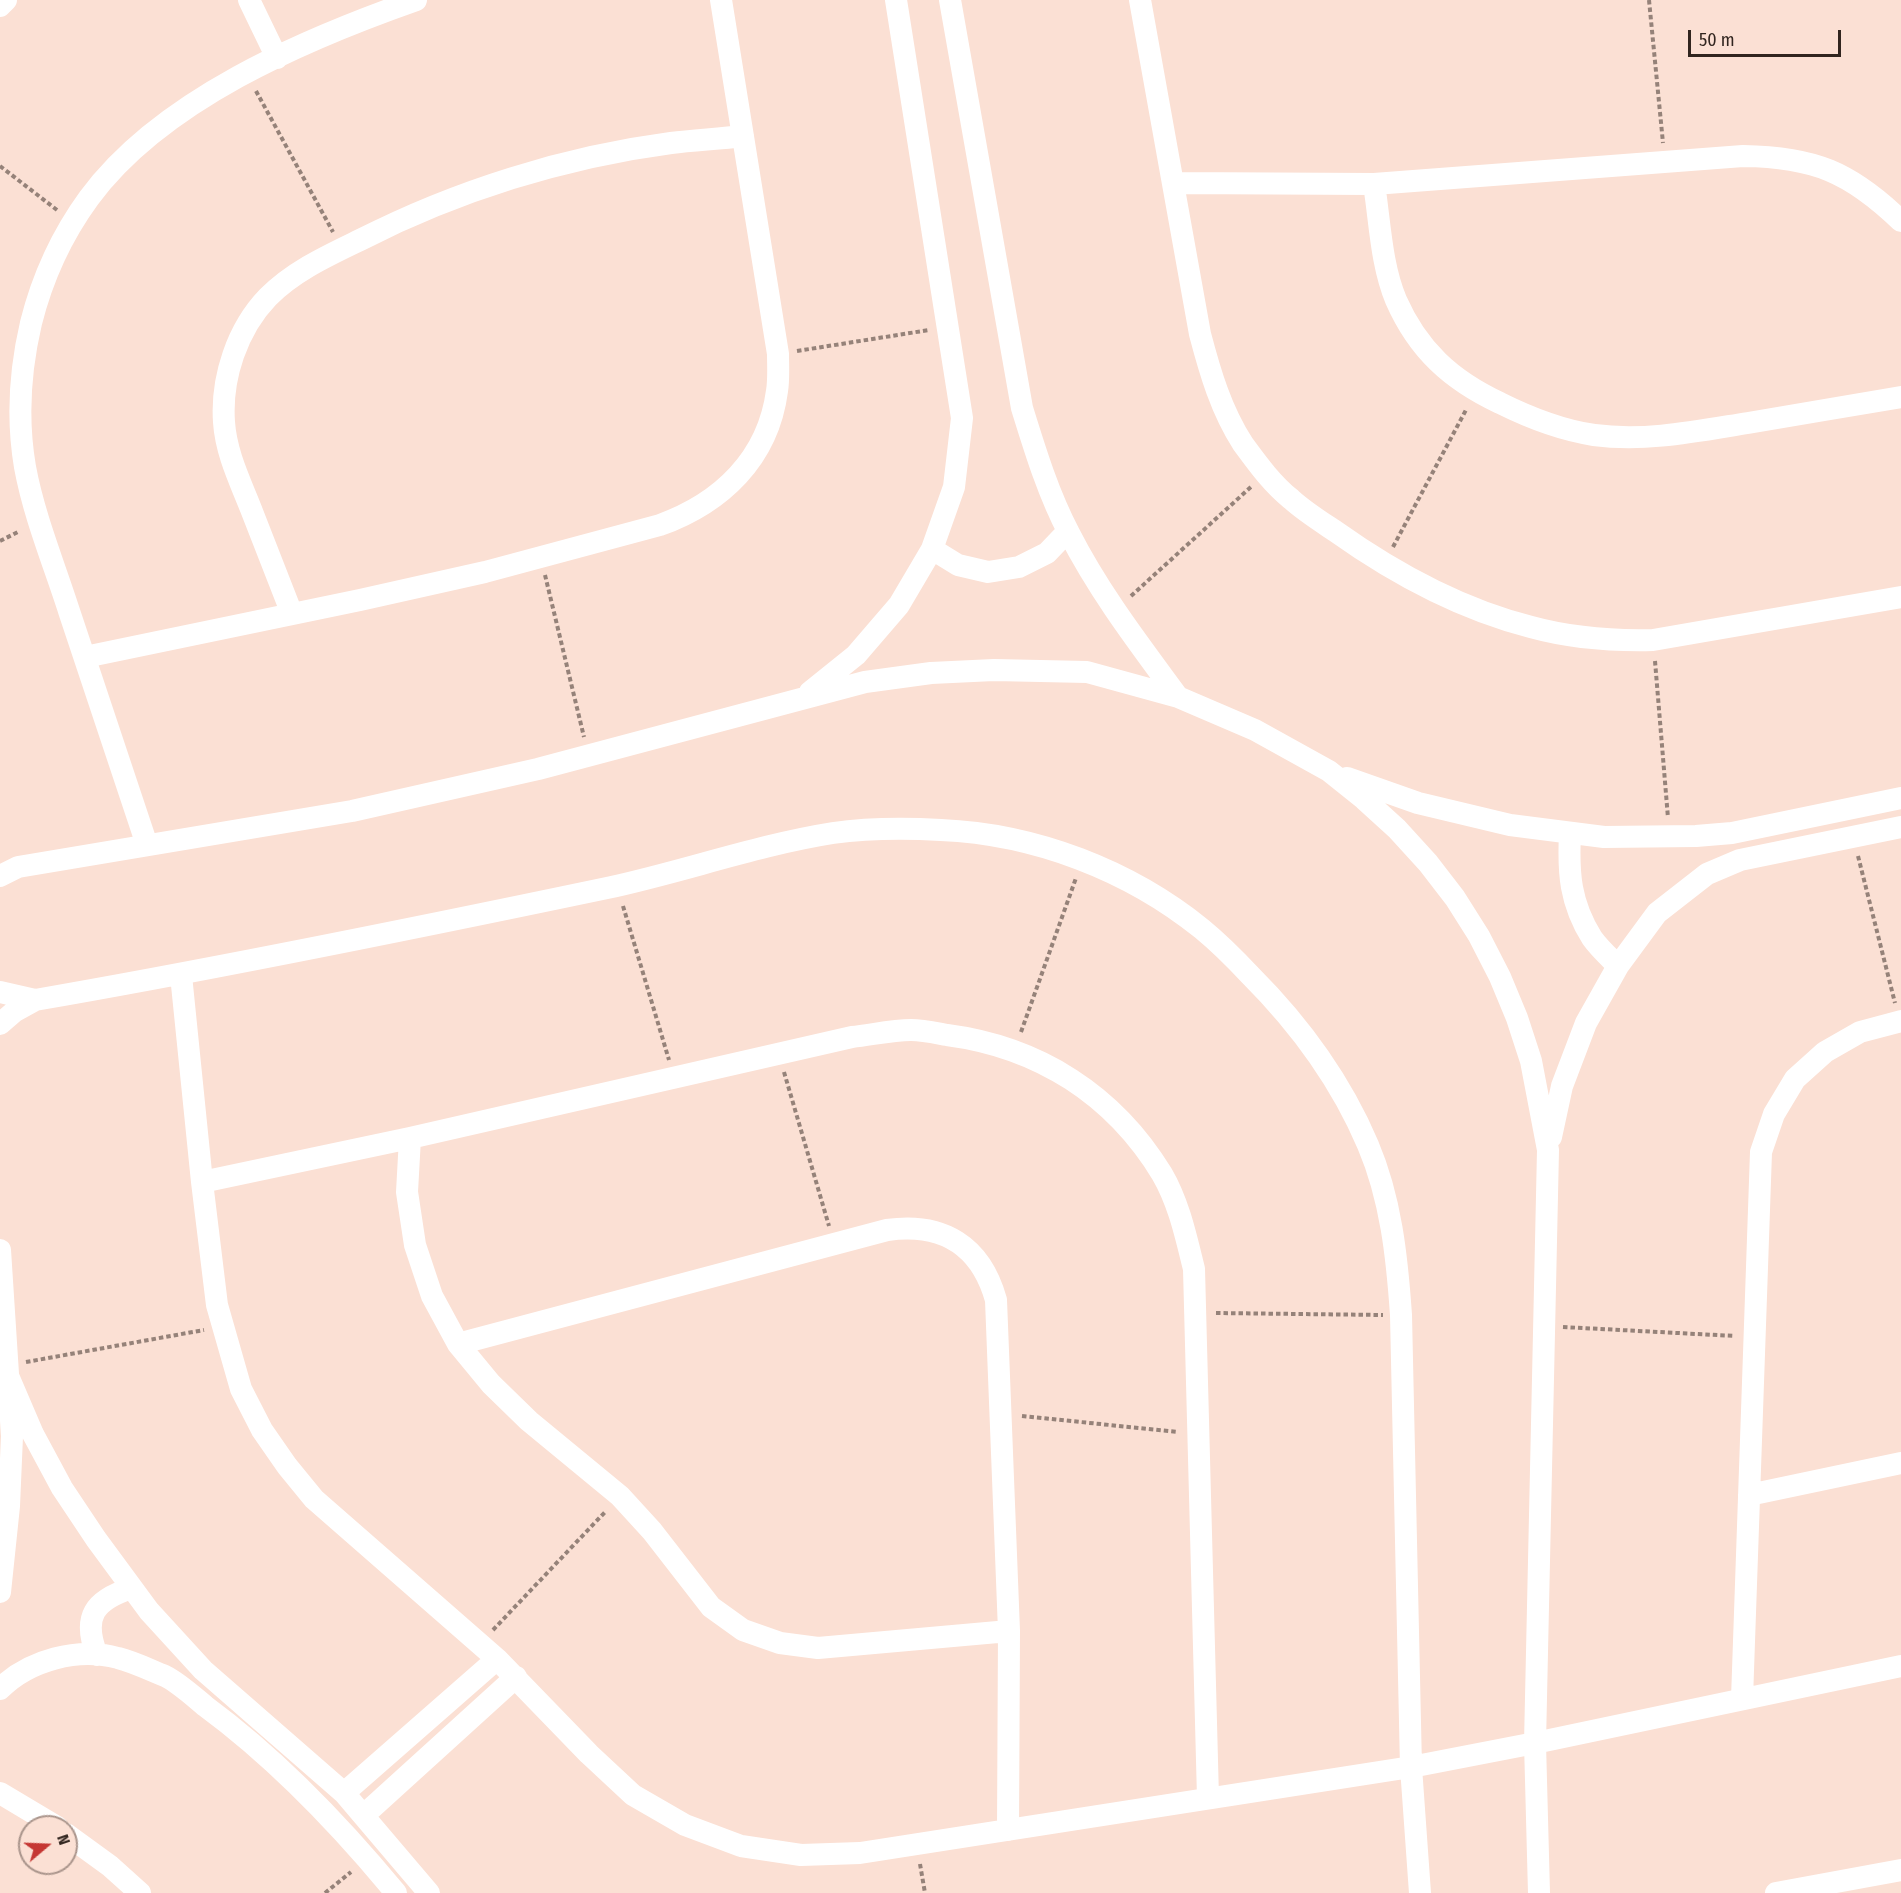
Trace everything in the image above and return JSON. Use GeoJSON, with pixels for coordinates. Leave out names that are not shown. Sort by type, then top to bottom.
{"type":"FeatureCollection","features":[{"type":"Feature","properties":{"kind":"street"},"geometry":{"type":"LineString","coordinates":[[0,6],[6,0]]}},
{"type":"Feature","properties":{"kind":"street"},"geometry":{"type":"LineString","coordinates":[[249,0],[277,58]]}},
{"type":"Feature","properties":{"kind":"street"},"geometry":{"type":"LineString","coordinates":[[147,845],[40,522],[26,467],[20,410],[24,353],[38,298],[60,245],[90,197],[128,155],[172,119],[277,58],[359,20],[416,0]]}},
{"type":"Feature","properties":{"kind":"street"},"geometry":{"type":"LineString","coordinates":[[85,657],[484,572],[541,557],[660,525],[685,516],[708,502],[729,485],[747,465],[772,417],[778,390],[778,354],[721,0]]}},
{"type":"Feature","properties":{"kind":"street"},"geometry":{"type":"LineString","coordinates":[[805,696],[856,655],[899,605],[932,549],[954,487],[962,418],[896,0]]}},
{"type":"Feature","properties":{"kind":"street"},"geometry":{"type":"LineString","coordinates":[[950,0],[1022,408],[1042,471],[1068,531],[1100,589],[1178,697]]}},
{"type":"Feature","properties":{"kind":"street"},"geometry":{"type":"LineString","coordinates":[[1140,0],[1200,334],[1210,372],[1224,408],[1243,442],[1266,474],[1290,499],[1367,554],[1419,583],[1473,608],[1531,628],[1592,639],[1653,640],[1901,597]]}},
{"type":"Feature","properties":{"kind":"street"},"geometry":{"type":"LineString","coordinates":[[292,614],[230,456],[224,423],[225,389],[233,357],[247,326],[267,299],[291,276],[386,226],[454,198],[525,175],[597,156],[669,143],[743,136]]}},
{"type":"Feature","properties":{"kind":"street"},"geometry":{"type":"LineString","coordinates":[[1173,183],[1374,184],[1665,161],[1778,156],[1813,164],[1846,177],[1876,196],[1901,221]]}},
{"type":"Feature","properties":{"kind":"street"},"geometry":{"type":"LineString","coordinates":[[1374,184],[1386,266],[1396,298],[1411,329],[1432,356],[1456,379],[1475,392],[1516,411],[1555,426],[1595,435],[1637,437],[1679,434],[1901,397]]}},
{"type":"Feature","properties":{"kind":"street"},"geometry":{"type":"LineString","coordinates":[[932,549],[958,565],[988,572],[1019,567],[1047,553],[1068,531]]}},
{"type":"Feature","properties":{"kind":"street"},"geometry":{"type":"LineString","coordinates":[[6,869],[352,811],[537,769],[805,696],[865,682],[931,673],[994,670],[1087,672],[1178,697],[1255,730],[1329,771],[1418,803],[1510,825],[1604,837],[1669,837],[1732,833],[1901,798]]}},
{"type":"Feature","properties":{"kind":"street"},"geometry":{"type":"LineString","coordinates":[[1329,771],[1397,829],[1428,863],[1455,898],[1479,936],[1500,977],[1531,1061],[1548,1150]]}},
{"type":"Feature","properties":{"kind":"street"},"geometry":{"type":"LineString","coordinates":[[1539,1893],[1535,1743],[1548,1150],[1562,1086],[1586,1023],[1618,966],[1658,913],[1707,874],[1740,860],[1901,827]]}},
{"type":"Feature","properties":{"kind":"street"},"geometry":{"type":"LineString","coordinates":[[0,1024],[15,1011],[34,1000],[181,975],[424,927],[617,885],[834,833],[890,828],[946,830],[1002,837],[1056,851],[1083,861],[1108,871],[1158,897],[1203,930],[1283,1007],[1317,1051],[1346,1097],[1369,1147],[1386,1200],[1397,1257],[1401,1315],[1411,1767],[1420,1893]]}},
{"type":"Feature","properties":{"kind":"street"},"geometry":{"type":"LineString","coordinates":[[1570,833],[1568,870],[1576,906],[1593,938],[1618,966]]}},
{"type":"Feature","properties":{"kind":"street"},"geometry":{"type":"LineString","coordinates":[[181,975],[217,1305],[241,1389],[262,1430],[314,1498],[480,1643],[516,1677],[588,1755],[633,1795],[685,1825],[741,1846],[801,1855],[860,1853],[1411,1767],[1901,1666]]}},
{"type":"Feature","properties":{"kind":"street"},"geometry":{"type":"LineString","coordinates":[[0,992],[34,1000]]}},
{"type":"Feature","properties":{"kind":"street"},"geometry":{"type":"LineString","coordinates":[[1742,1699],[1761,1152],[1774,1114],[1796,1079],[1825,1052],[1860,1032],[1900,1021]]}},
{"type":"Feature","properties":{"kind":"street"},"geometry":{"type":"LineString","coordinates":[[202,1182],[410,1138],[852,1037],[911,1030],[971,1038],[1015,1050],[1060,1071],[1100,1099],[1135,1135],[1162,1176],[1182,1221],[1194,1269],[1197,1313],[1208,1798]]}},
{"type":"Feature","properties":{"kind":"street"},"geometry":{"type":"LineString","coordinates":[[410,1138],[407,1192],[415,1245],[432,1296],[458,1344],[491,1384],[529,1421],[620,1496],[652,1531],[711,1607],[743,1629],[780,1643],[818,1648],[1009,1631]]}},
{"type":"Feature","properties":{"kind":"street"},"geometry":{"type":"LineString","coordinates":[[458,1344],[887,1230],[907,1227],[928,1229],[948,1236],[965,1247],[980,1262],[991,1281],[996,1300],[1009,1631],[1008,1830]]}},
{"type":"Feature","properties":{"kind":"street"},"geometry":{"type":"LineString","coordinates":[[0,1250],[6,1372],[12,1436],[9,1506],[0,1592]]}},
{"type":"Feature","properties":{"kind":"street"},"geometry":{"type":"LineString","coordinates":[[6,1372],[33,1434],[62,1488],[149,1611],[204,1670],[344,1793],[429,1893]]}},
{"type":"Feature","properties":{"kind":"street"},"geometry":{"type":"LineString","coordinates":[[1749,1495],[1901,1463]]}},
{"type":"Feature","properties":{"kind":"street"},"geometry":{"type":"LineString","coordinates":[[97,1655],[91,1640],[90,1628],[94,1612],[109,1596],[132,1588]]}},
{"type":"Feature","properties":{"kind":"street"},"geometry":{"type":"LineString","coordinates":[[0,1689],[30,1667],[63,1656],[97,1655],[118,1658],[167,1677],[225,1720],[286,1773],[351,1838],[396,1893]]}},
{"type":"Feature","properties":{"kind":"street"},"geometry":{"type":"LineString","coordinates":[[344,1793],[497,1659]]}},
{"type":"Feature","properties":{"kind":"street"},"geometry":{"type":"LineString","coordinates":[[364,1815],[516,1677]]}},
{"type":"Feature","properties":{"kind":"street"},"geometry":{"type":"LineString","coordinates":[[0,1793],[37,1815]]}},
{"type":"Feature","properties":{"kind":"street"},"geometry":{"type":"LineString","coordinates":[[78,1843],[110,1866],[137,1892]]}},
{"type":"Feature","properties":{"kind":"street"},"geometry":{"type":"LineString","coordinates":[[1776,1893],[1901,1870]]}},
{"type":"Feature","properties":{"kind":"path"},"geometry":{"type":"LineString","coordinates":[[1649,0],[1665,161]]}},
{"type":"Feature","properties":{"kind":"path"},"geometry":{"type":"LineString","coordinates":[[247,74],[342,249]]}},
{"type":"Feature","properties":{"kind":"path"},"geometry":{"type":"LineString","coordinates":[[0,166],[74,223]]}},
{"type":"Feature","properties":{"kind":"path"},"geometry":{"type":"LineString","coordinates":[[778,354],[948,327]]}},
{"type":"Feature","properties":{"kind":"path"},"geometry":{"type":"LineString","coordinates":[[1384,563],[1475,392]]}},
{"type":"Feature","properties":{"kind":"path"},"geometry":{"type":"LineString","coordinates":[[1115,610],[1266,474]]}},
{"type":"Feature","properties":{"kind":"path"},"geometry":{"type":"LineString","coordinates":[[541,557],[588,755]]}},
{"type":"Feature","properties":{"kind":"path"},"geometry":{"type":"LineString","coordinates":[[1653,640],[1669,837]]}},
{"type":"Feature","properties":{"kind":"path"},"geometry":{"type":"LineString","coordinates":[[1854,837],[1900,1021]]}},
{"type":"Feature","properties":{"kind":"path"},"geometry":{"type":"LineString","coordinates":[[1015,1050],[1083,861]]}},
{"type":"Feature","properties":{"kind":"path"},"geometry":{"type":"LineString","coordinates":[[617,885],[674,1078]]}},
{"type":"Feature","properties":{"kind":"path"},"geometry":{"type":"LineString","coordinates":[[779,1053],[835,1244]]}},
{"type":"Feature","properties":{"kind":"path"},"geometry":{"type":"LineString","coordinates":[[1197,1313],[1401,1315]]}},
{"type":"Feature","properties":{"kind":"path"},"geometry":{"type":"LineString","coordinates":[[1544,1326],[1754,1337]]}},
{"type":"Feature","properties":{"kind":"path"},"geometry":{"type":"LineString","coordinates":[[6,1372],[223,1327]]}},
{"type":"Feature","properties":{"kind":"path"},"geometry":{"type":"LineString","coordinates":[[1002,1414],[1200,1434]]}},
{"type":"Feature","properties":{"kind":"path"},"geometry":{"type":"LineString","coordinates":[[480,1643],[620,1496]]}},
{"type":"Feature","properties":{"kind":"path"},"geometry":{"type":"LineString","coordinates":[[916,1844],[925,1893]]}},
{"type":"Feature","properties":{"kind":"path"},"geometry":{"type":"LineString","coordinates":[[325,1893],[368,1858]]}}]}
